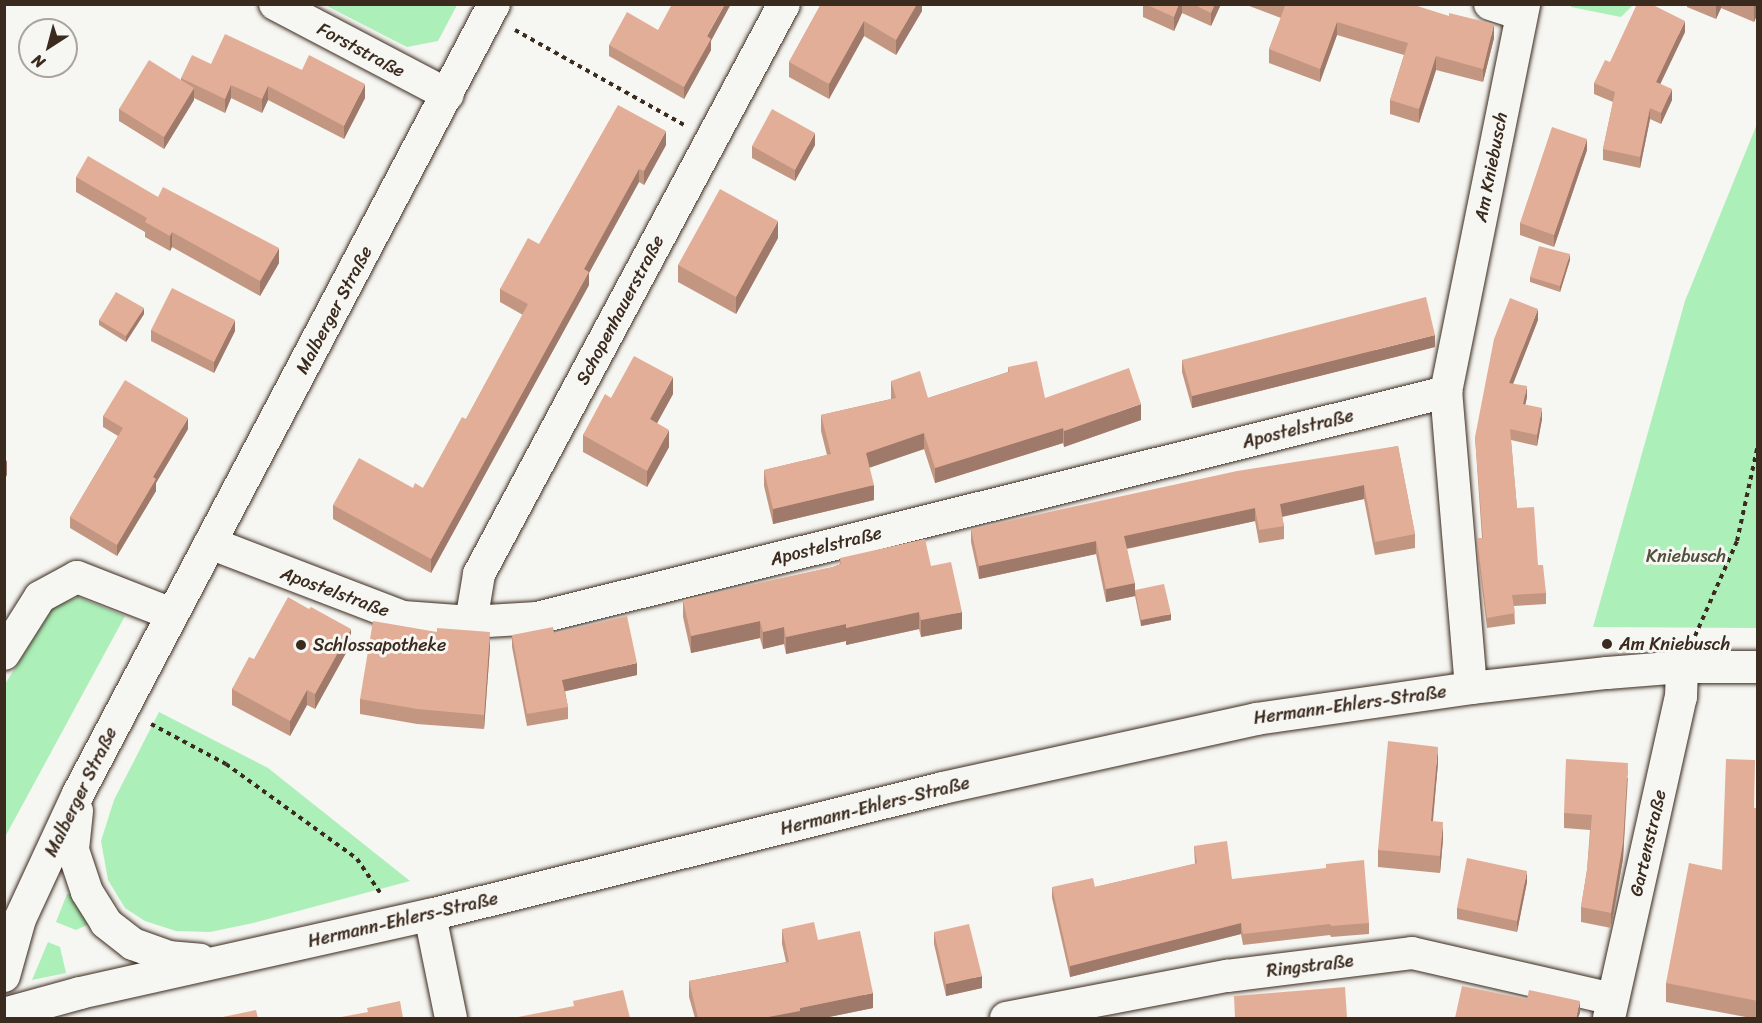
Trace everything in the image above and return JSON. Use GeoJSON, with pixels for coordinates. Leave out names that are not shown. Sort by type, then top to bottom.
{"type":"FeatureCollection","features":[{"type":"Feature","properties":{"kind":"street","name":"Forststraße"},"geometry":{"type":"LineString","coordinates":[[275,4],[448,95]]}},
{"type":"Feature","properties":{"kind":"street","name":"Schopenhauerstraße"},"geometry":{"type":"LineString","coordinates":[[471,622],[479,574],[784,4]]}},
{"type":"Feature","properties":{"kind":"street"},"geometry":{"type":"LineString","coordinates":[[1490,4],[1522,9]]}},
{"type":"Feature","properties":{"kind":"street","name":"Am Kniebusch"},"geometry":{"type":"LineString","coordinates":[[1471,688],[1446,392],[1522,9]]}},
{"type":"Feature","properties":{"kind":"street","name":"Malberger Straße"},"geometry":{"type":"LineString","coordinates":[[4,976],[20,920],[78,794],[491,10]]}},
{"type":"Feature","properties":{"kind":"street","name":"Apostelstraße"},"geometry":{"type":"LineString","coordinates":[[210,543],[403,617],[471,622],[537,618],[1446,392]]}},
{"type":"Feature","properties":{"kind":"street"},"geometry":{"type":"LineString","coordinates":[[4,654],[40,597],[77,577],[172,614]]}},
{"type":"Feature","properties":{"kind":"street","name":"Hermann-Ehlers-Straße"},"geometry":{"type":"LineString","coordinates":[[4,1014],[80,993],[430,915],[944,788],[1256,718],[1471,688],[1682,667],[1758,667]]}},
{"type":"Feature","properties":{"kind":"street","name":"Gartenstraße"},"geometry":{"type":"LineString","coordinates":[[1611,1009],[1681,697],[1682,667]]}},
{"type":"Feature","properties":{"kind":"street"},"geometry":{"type":"LineString","coordinates":[[78,794],[73,850],[87,892],[106,923],[133,944],[168,957],[219,962]]}},
{"type":"Feature","properties":{"kind":"street"},"geometry":{"type":"LineString","coordinates":[[4,901],[60,831]]}},
{"type":"Feature","properties":{"kind":"street"},"geometry":{"type":"LineString","coordinates":[[430,915],[451,1018]]}},
{"type":"Feature","properties":{"kind":"street","name":"Ringstraße"},"geometry":{"type":"LineString","coordinates":[[1018,1017],[1227,976],[1412,953],[1611,1009]]}},
{"type":"Feature","properties":{"kind":"path"},"geometry":{"type":"LineString","coordinates":[[491,10],[711,140]]}},
{"type":"Feature","properties":{"kind":"path"},"geometry":{"type":"LineString","coordinates":[[1758,338],[1758,358]]}},
{"type":"Feature","properties":{"kind":"path"},"geometry":{"type":"LineString","coordinates":[[1682,667],[1737,541],[1758,445]]}},
{"type":"Feature","properties":{"kind":"path"},"geometry":{"type":"LineString","coordinates":[[123,709],[226,764],[357,859],[399,922]]}},
{"type":"Feature","properties":{"kind":"green space"},"geometry":{"type":"Polygon","coordinates":[[[457,4],[438,41],[407,47],[325,5],[457,4]]]}},
{"type":"Feature","properties":{"kind":"green space"},"geometry":{"type":"Polygon","coordinates":[[[1572,4],[1633,5],[1621,17],[1571,7],[1572,4]]]}},
{"type":"Feature","properties":{"kind":"green space","name":"Kniebusch"},"geometry":{"type":"Polygon","coordinates":[[[1757,124],[1757,628],[1593,627],[1685,301],[1757,124]]]}},
{"type":"Feature","properties":{"kind":"green space"},"geometry":{"type":"Polygon","coordinates":[[[78,597],[125,616],[5,837],[5,684],[53,608],[78,597]]]}},
{"type":"Feature","properties":{"kind":"green space"},"geometry":{"type":"Polygon","coordinates":[[[159,712],[268,768],[410,881],[253,923],[210,932],[176,931],[145,921],[125,908],[108,880],[101,841],[114,800],[159,712]]]}},
{"type":"Feature","properties":{"kind":"green space"},"geometry":{"type":"Polygon","coordinates":[[[67,894],[71,894],[89,924],[76,930],[56,922],[67,894]]]}},
{"type":"Feature","properties":{"kind":"green space"},"geometry":{"type":"Polygon","coordinates":[[[48,942],[60,947],[66,973],[32,980],[48,942]]]}},
{"type":"Feature","properties":{"kind":"building"},"geometry":{"type":"Polygon","coordinates":[[[672,4],[725,4],[707,36],[711,39],[684,87],[609,45],[627,12],[658,30],[672,4]]]}},
{"type":"Feature","properties":{"kind":"building"},"geometry":{"type":"Polygon","coordinates":[[[821,4],[917,4],[896,40],[864,21],[829,84],[789,62],[821,4]]]}},
{"type":"Feature","properties":{"kind":"building"},"geometry":{"type":"Polygon","coordinates":[[[1145,4],[1179,4],[1174,17],[1145,4]]]}},
{"type":"Feature","properties":{"kind":"building"},"geometry":{"type":"Polygon","coordinates":[[[1193,4],[1215,4],[1211,13],[1193,4]]]}},
{"type":"Feature","properties":{"kind":"building"},"geometry":{"type":"Polygon","coordinates":[[[1281,4],[1411,4],[1449,16],[1449,13],[1494,24],[1483,69],[1436,56],[1419,109],[1390,100],[1408,43],[1337,22],[1320,69],[1269,49],[1285,6],[1281,4]]]}},
{"type":"Feature","properties":{"kind":"building"},"geometry":{"type":"Polygon","coordinates":[[[1637,4],[1651,4],[1685,21],[1656,82],[1672,89],[1661,113],[1650,108],[1640,157],[1603,149],[1615,92],[1594,83],[1605,60],[1610,62],[1637,4]]]}},
{"type":"Feature","properties":{"kind":"building"},"geometry":{"type":"Polygon","coordinates":[[[225,34],[302,70],[309,55],[365,84],[344,126],[268,86],[262,99],[231,85],[225,99],[181,78],[192,55],[211,64],[225,34]]]}},
{"type":"Feature","properties":{"kind":"building"},"geometry":{"type":"Polygon","coordinates":[[[149,60],[194,88],[164,137],[119,109],[149,60]]]}},
{"type":"Feature","properties":{"kind":"building"},"geometry":{"type":"Polygon","coordinates":[[[618,105],[666,131],[644,171],[639,169],[584,269],[589,272],[431,559],[333,505],[359,458],[413,488],[415,483],[423,488],[462,417],[466,419],[528,304],[500,289],[528,238],[539,244],[618,105]]]}},
{"type":"Feature","properties":{"kind":"building"},"geometry":{"type":"Polygon","coordinates":[[[772,109],[815,133],[795,170],[752,146],[772,109]]]}},
{"type":"Feature","properties":{"kind":"building"},"geometry":{"type":"Polygon","coordinates":[[[1552,127],[1587,139],[1554,235],[1520,223],[1552,127]]]}},
{"type":"Feature","properties":{"kind":"building"},"geometry":{"type":"Polygon","coordinates":[[[88,156],[158,197],[163,187],[279,248],[260,281],[172,232],[170,236],[145,222],[147,218],[76,177],[88,156]]]}},
{"type":"Feature","properties":{"kind":"building"},"geometry":{"type":"Polygon","coordinates":[[[720,189],[778,221],[736,297],[678,265],[720,189]]]}},
{"type":"Feature","properties":{"kind":"building"},"geometry":{"type":"Polygon","coordinates":[[[1539,246],[1570,254],[1560,286],[1530,277],[1539,246]]]}},
{"type":"Feature","properties":{"kind":"building"},"geometry":{"type":"Polygon","coordinates":[[[172,288],[235,320],[214,362],[151,330],[172,288]]]}},
{"type":"Feature","properties":{"kind":"building"},"geometry":{"type":"Polygon","coordinates":[[[116,292],[144,308],[126,336],[99,320],[116,292]]]}},
{"type":"Feature","properties":{"kind":"building"},"geometry":{"type":"Polygon","coordinates":[[[1426,297],[1435,335],[1192,396],[1182,360],[1426,297]]]}},
{"type":"Feature","properties":{"kind":"building"},"geometry":{"type":"Polygon","coordinates":[[[1510,298],[1538,309],[1509,383],[1527,386],[1523,404],[1542,408],[1537,435],[1510,429],[1517,508],[1534,507],[1538,565],[1543,565],[1546,593],[1512,595],[1515,613],[1487,618],[1477,538],[1483,538],[1475,437],[1494,339],[1510,298]]]}},
{"type":"Feature","properties":{"kind":"building"},"geometry":{"type":"Polygon","coordinates":[[[634,356],[673,377],[650,419],[669,430],[647,471],[583,435],[605,394],[611,398],[634,356]]]}},
{"type":"Feature","properties":{"kind":"building"},"geometry":{"type":"Polygon","coordinates":[[[1037,361],[1045,398],[1129,368],[1141,404],[1064,431],[1063,428],[935,468],[924,433],[866,453],[874,485],[773,509],[764,470],[831,454],[821,415],[896,398],[891,381],[920,371],[928,398],[1009,372],[1008,367],[1037,361]]]}},
{"type":"Feature","properties":{"kind":"building"},"geometry":{"type":"Polygon","coordinates":[[[125,380],[188,418],[153,477],[156,479],[117,545],[70,517],[123,428],[103,416],[125,380]]]}},
{"type":"Feature","properties":{"kind":"building"},"geometry":{"type":"Polygon","coordinates":[[[1398,446],[1415,534],[1375,542],[1364,485],[1280,504],[1284,526],[1259,530],[1255,508],[1124,536],[1135,583],[1106,589],[1096,541],[979,566],[971,529],[1237,471],[1398,446]]]}},
{"type":"Feature","properties":{"kind":"building"},"geometry":{"type":"Polygon","coordinates":[[[925,539],[931,566],[951,562],[962,612],[921,620],[919,612],[846,628],[846,624],[786,637],[784,627],[763,632],[760,621],[691,636],[683,600],[833,567],[841,564],[840,558],[925,539]]]}},
{"type":"Feature","properties":{"kind":"building"},"geometry":{"type":"Polygon","coordinates":[[[1164,584],[1171,614],[1141,620],[1135,590],[1164,584]]]}},
{"type":"Feature","properties":{"kind":"building"},"geometry":{"type":"Polygon","coordinates":[[[288,597],[351,629],[315,694],[307,690],[290,721],[232,689],[249,657],[254,659],[288,597]]]}},
{"type":"Feature","properties":{"kind":"building"},"geometry":{"type":"Polygon","coordinates":[[[627,616],[637,663],[562,680],[568,707],[527,714],[512,635],[553,627],[554,633],[627,616]]]}},
{"type":"Feature","properties":{"kind":"building"},"geometry":{"type":"Polygon","coordinates":[[[373,621],[437,632],[437,628],[490,632],[484,715],[417,709],[360,699],[373,621]]]}},
{"type":"Feature","properties":{"kind":"building"},"geometry":{"type":"Polygon","coordinates":[[[1388,741],[1438,747],[1431,821],[1443,822],[1440,856],[1378,850],[1388,741]]]}},
{"type":"Feature","properties":{"kind":"building"},"geometry":{"type":"Polygon","coordinates":[[[1566,759],[1628,763],[1623,843],[1611,913],[1581,907],[1592,815],[1564,813],[1566,759]]]}},
{"type":"Feature","properties":{"kind":"building"},"geometry":{"type":"Polygon","coordinates":[[[1726,759],[1755,760],[1754,808],[1758,809],[1758,1001],[1666,983],[1689,863],[1722,870],[1726,759]]]}},
{"type":"Feature","properties":{"kind":"building"},"geometry":{"type":"Polygon","coordinates":[[[1227,841],[1232,879],[1326,868],[1326,864],[1364,860],[1369,923],[1331,926],[1330,924],[1243,934],[1241,923],[1070,966],[1052,887],[1093,878],[1095,887],[1197,863],[1194,846],[1227,841]]]}},
{"type":"Feature","properties":{"kind":"building"},"geometry":{"type":"Polygon","coordinates":[[[1467,858],[1527,871],[1517,921],[1457,908],[1467,858]]]}},
{"type":"Feature","properties":{"kind":"building"},"geometry":{"type":"Polygon","coordinates":[[[814,922],[818,940],[860,931],[873,993],[763,1018],[698,1018],[689,981],[789,962],[782,929],[814,922]]]}},
{"type":"Feature","properties":{"kind":"building"},"geometry":{"type":"Polygon","coordinates":[[[969,924],[982,976],[946,984],[934,932],[969,924]]]}},
{"type":"Feature","properties":{"kind":"building"},"geometry":{"type":"Polygon","coordinates":[[[1462,986],[1527,999],[1529,990],[1580,1001],[1576,1018],[1455,1018],[1462,986]]]}},
{"type":"Feature","properties":{"kind":"building"},"geometry":{"type":"Polygon","coordinates":[[[1345,987],[1347,1018],[1235,1018],[1234,996],[1345,987]]]}},
{"type":"Feature","properties":{"kind":"building"},"geometry":{"type":"Polygon","coordinates":[[[623,990],[630,1018],[513,1018],[574,1006],[573,1001],[623,990]]]}},
{"type":"Feature","properties":{"kind":"building"},"geometry":{"type":"Polygon","coordinates":[[[400,1001],[403,1018],[336,1018],[368,1012],[367,1008],[400,1001]]]}},
{"type":"Feature","properties":{"kind":"building"},"geometry":{"type":"Polygon","coordinates":[[[256,1010],[258,1018],[218,1018],[256,1010]]]}},
{"type":"Feature","properties":{"kind":"place","name":"Am Kniebusch"},"geometry":{"type":"Point","coordinates":[1607,644]}},
{"type":"Feature","properties":{"kind":"place","name":"Schlossapotheke"},"geometry":{"type":"Point","coordinates":[301,645]}}]}
